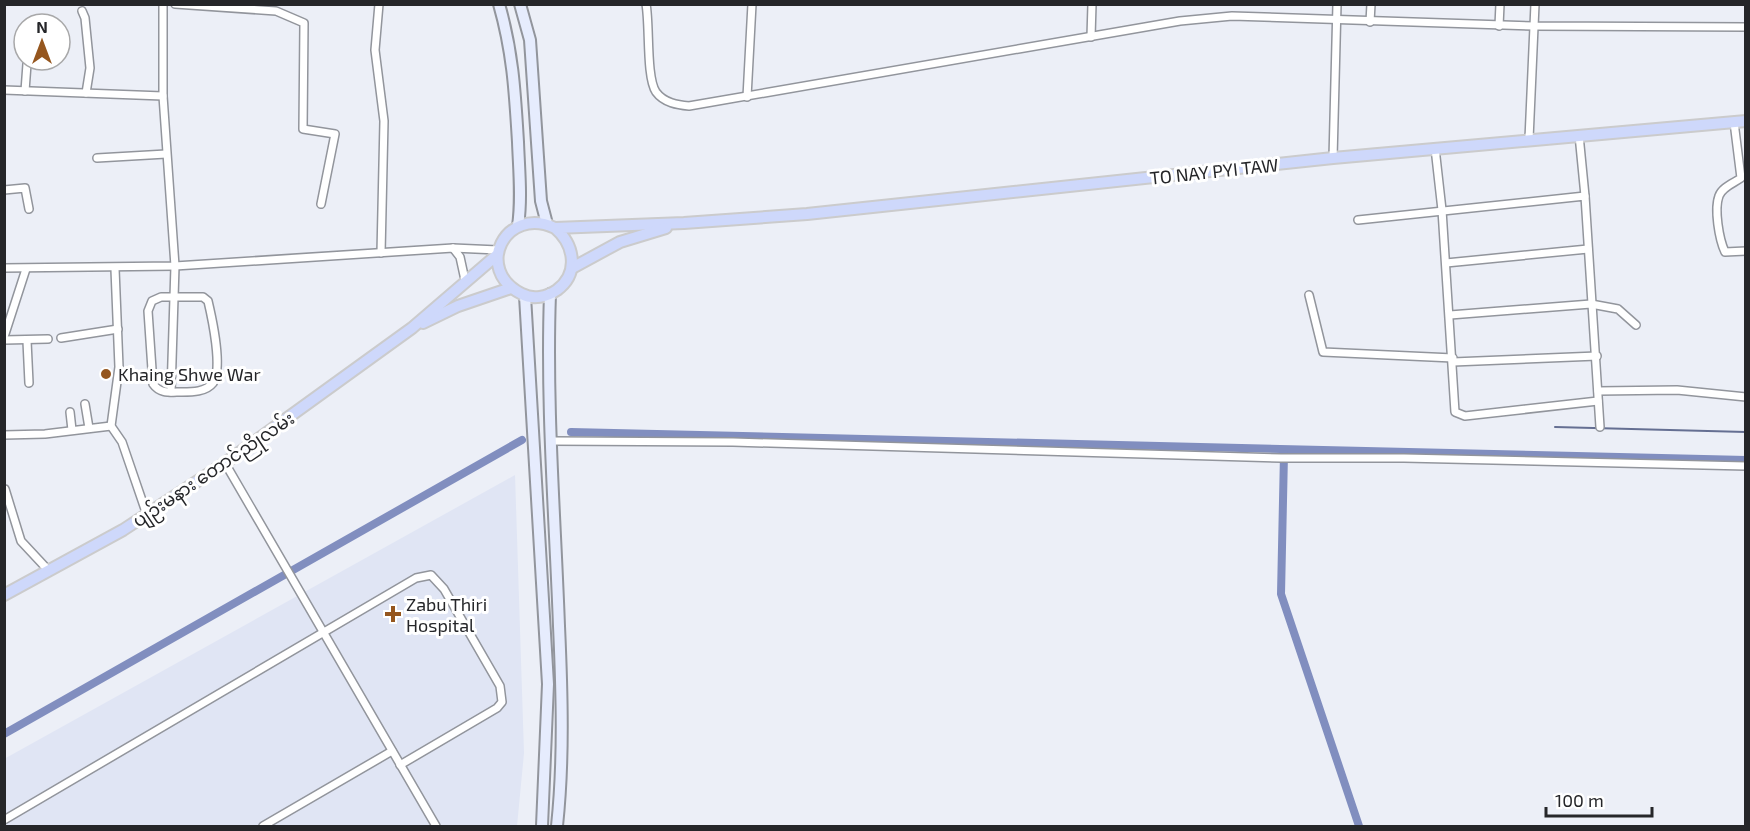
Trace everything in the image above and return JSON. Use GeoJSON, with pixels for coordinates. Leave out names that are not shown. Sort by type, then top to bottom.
{"type":"FeatureCollection","features":[{"type":"Feature","properties":{"kind":"main road"},"geometry":{"type":"LineString","coordinates":[[499,4],[510,44],[515,83],[521,205],[518,226]]}},
{"type":"Feature","properties":{"kind":"main road"},"geometry":{"type":"LineString","coordinates":[[498,252],[501,274],[511,288],[525,296],[550,294],[564,284],[572,268],[570,245],[551,226],[541,201],[530,40],[520,4]]}},
{"type":"Feature","properties":{"kind":"main road","name":"TO NAY PYI TAW"},"geometry":{"type":"LineString","coordinates":[[684,223],[807,214],[1434,148],[1740,122]]}},
{"type":"Feature","properties":{"kind":"main road"},"geometry":{"type":"LineString","coordinates":[[412,328],[498,252],[505,237],[518,226],[528,223],[551,226],[684,223]]}},
{"type":"Feature","properties":{"kind":"main road"},"geometry":{"type":"LineString","coordinates":[[572,268],[620,242],[684,223]]}},
{"type":"Feature","properties":{"kind":"main road"},"geometry":{"type":"LineString","coordinates":[[412,328],[458,306],[511,288]]}},
{"type":"Feature","properties":{"kind":"main road"},"geometry":{"type":"LineString","coordinates":[[550,294],[552,441],[561,679],[561,786],[557,826]]}},
{"type":"Feature","properties":{"kind":"main road"},"geometry":{"type":"LineString","coordinates":[[525,296],[548,684],[542,826]]}},
{"type":"Feature","properties":{"kind":"main road","name":"ပျဉ်းမနား တောင်ညိုလမ်း"},"geometry":{"type":"LineString","coordinates":[[4,595],[147,515],[225,463],[412,328]]}},
{"type":"Feature","properties":{"kind":"street"},"geometry":{"type":"LineString","coordinates":[[163,4],[163,96],[175,266],[171,392]]}},
{"type":"Feature","properties":{"kind":"street"},"geometry":{"type":"LineString","coordinates":[[175,4],[276,11],[304,23],[303,129],[335,134],[321,204]]}},
{"type":"Feature","properties":{"kind":"street"},"geometry":{"type":"LineString","coordinates":[[379,4],[375,50],[384,121],[381,253]]}},
{"type":"Feature","properties":{"kind":"street"},"geometry":{"type":"LineString","coordinates":[[646,4],[652,78],[656,92],[664,100],[676,105],[689,106],[1180,21],[1232,16],[1337,22],[1499,26],[1746,27]]}},
{"type":"Feature","properties":{"kind":"street"},"geometry":{"type":"LineString","coordinates":[[747,97],[752,4]]}},
{"type":"Feature","properties":{"kind":"street"},"geometry":{"type":"LineString","coordinates":[[1091,37],[1092,4]]}},
{"type":"Feature","properties":{"kind":"street"},"geometry":{"type":"LineString","coordinates":[[1333,158],[1337,4]]}},
{"type":"Feature","properties":{"kind":"street"},"geometry":{"type":"LineString","coordinates":[[1370,22],[1371,4]]}},
{"type":"Feature","properties":{"kind":"street"},"geometry":{"type":"LineString","coordinates":[[1499,26],[1500,4]]}},
{"type":"Feature","properties":{"kind":"street"},"geometry":{"type":"LineString","coordinates":[[1529,139],[1535,4]]}},
{"type":"Feature","properties":{"kind":"street"},"geometry":{"type":"LineString","coordinates":[[82,12],[90,68],[86,93]]}},
{"type":"Feature","properties":{"kind":"street"},"geometry":{"type":"LineString","coordinates":[[25,91],[26,72]]}},
{"type":"Feature","properties":{"kind":"street"},"geometry":{"type":"LineString","coordinates":[[4,90],[163,96]]}},
{"type":"Feature","properties":{"kind":"street"},"geometry":{"type":"LineString","coordinates":[[1740,122],[1741,178],[1727,186],[1719,195],[1718,208],[1721,245],[1725,252],[1746,251]]}},
{"type":"Feature","properties":{"kind":"street"},"geometry":{"type":"LineString","coordinates":[[1579,135],[1597,356],[1600,427]]}},
{"type":"Feature","properties":{"kind":"street"},"geometry":{"type":"LineString","coordinates":[[1434,148],[1442,210],[1453,360],[1454,409],[1459,415],[1598,401]]}},
{"type":"Feature","properties":{"kind":"street"},"geometry":{"type":"LineString","coordinates":[[97,158],[166,154]]}},
{"type":"Feature","properties":{"kind":"street"},"geometry":{"type":"LineString","coordinates":[[4,190],[25,188],[29,209]]}},
{"type":"Feature","properties":{"kind":"street"},"geometry":{"type":"LineString","coordinates":[[1358,220],[1585,196]]}},
{"type":"Feature","properties":{"kind":"street"},"geometry":{"type":"LineString","coordinates":[[453,248],[460,257],[465,280]]}},
{"type":"Feature","properties":{"kind":"street"},"geometry":{"type":"LineString","coordinates":[[4,268],[115,269],[453,248],[498,252]]}},
{"type":"Feature","properties":{"kind":"street"},"geometry":{"type":"LineString","coordinates":[[1446,263],[1587,249]]}},
{"type":"Feature","properties":{"kind":"street"},"geometry":{"type":"LineString","coordinates":[[26,269],[4,339],[27,341],[48,339]]}},
{"type":"Feature","properties":{"kind":"street"},"geometry":{"type":"LineString","coordinates":[[115,269],[119,367],[111,426],[122,442],[147,515]]}},
{"type":"Feature","properties":{"kind":"street"},"geometry":{"type":"LineString","coordinates":[[1310,295],[1323,352],[1453,360],[1597,356]]}},
{"type":"Feature","properties":{"kind":"street"},"geometry":{"type":"LineString","coordinates":[[203,297],[208,301],[217,369],[213,383],[205,389],[171,392],[158,390],[151,378],[148,310],[155,299],[203,297]]}},
{"type":"Feature","properties":{"kind":"street"},"geometry":{"type":"LineString","coordinates":[[1450,315],[1592,304],[1618,309],[1636,325]]}},
{"type":"Feature","properties":{"kind":"street"},"geometry":{"type":"LineString","coordinates":[[61,338],[118,329]]}},
{"type":"Feature","properties":{"kind":"street"},"geometry":{"type":"LineString","coordinates":[[27,341],[28,383]]}},
{"type":"Feature","properties":{"kind":"street"},"geometry":{"type":"LineString","coordinates":[[1598,391],[1677,390],[1746,397]]}},
{"type":"Feature","properties":{"kind":"street"},"geometry":{"type":"LineString","coordinates":[[85,404],[89,428]]}},
{"type":"Feature","properties":{"kind":"street"},"geometry":{"type":"LineString","coordinates":[[70,412],[72,430]]}},
{"type":"Feature","properties":{"kind":"street"},"geometry":{"type":"LineString","coordinates":[[4,435],[111,426]]}},
{"type":"Feature","properties":{"kind":"street"},"geometry":{"type":"LineString","coordinates":[[552,441],[756,442],[1283,458],[1404,458],[1746,466]]}},
{"type":"Feature","properties":{"kind":"street"},"geometry":{"type":"LineString","coordinates":[[225,463],[436,826]]}},
{"type":"Feature","properties":{"kind":"street"},"geometry":{"type":"LineString","coordinates":[[5,489],[7,504],[21,541],[49,571]]}},
{"type":"Feature","properties":{"kind":"street"},"geometry":{"type":"LineString","coordinates":[[4,820],[423,576],[435,577],[444,588],[500,686],[502,702],[497,708],[400,765]]}},
{"type":"Feature","properties":{"kind":"street"},"geometry":{"type":"LineString","coordinates":[[263,826],[392,751]]}},
{"type":"Feature","properties":{"kind":"shaded area","name":"Zabu Thiri Hospital"},"geometry":{"type":"Polygon","coordinates":[[[515,475],[524,753],[517,826],[5,826],[4,759],[515,475]]]}},
{"type":"Feature","properties":{"kind":"waterway"},"geometry":{"type":"LineString","coordinates":[[1555,427],[1746,432]]}},
{"type":"Feature","properties":{"kind":"waterway"},"geometry":{"type":"LineString","coordinates":[[571,432],[1746,460]]}},
{"type":"Feature","properties":{"kind":"waterway"},"geometry":{"type":"LineString","coordinates":[[4,734],[522,440]]}},
{"type":"Feature","properties":{"kind":"waterway"},"geometry":{"type":"LineString","coordinates":[[1284,454],[1281,594],[1359,826]]}},
{"type":"Feature","properties":{"kind":"place","name":"Khaing Shwe War"},"geometry":{"type":"Point","coordinates":[106,374]}},
{"type":"Feature","properties":{"kind":"place","name":"Zabu Thiri Hospital"},"geometry":{"type":"Point","coordinates":[393,614]}}]}
